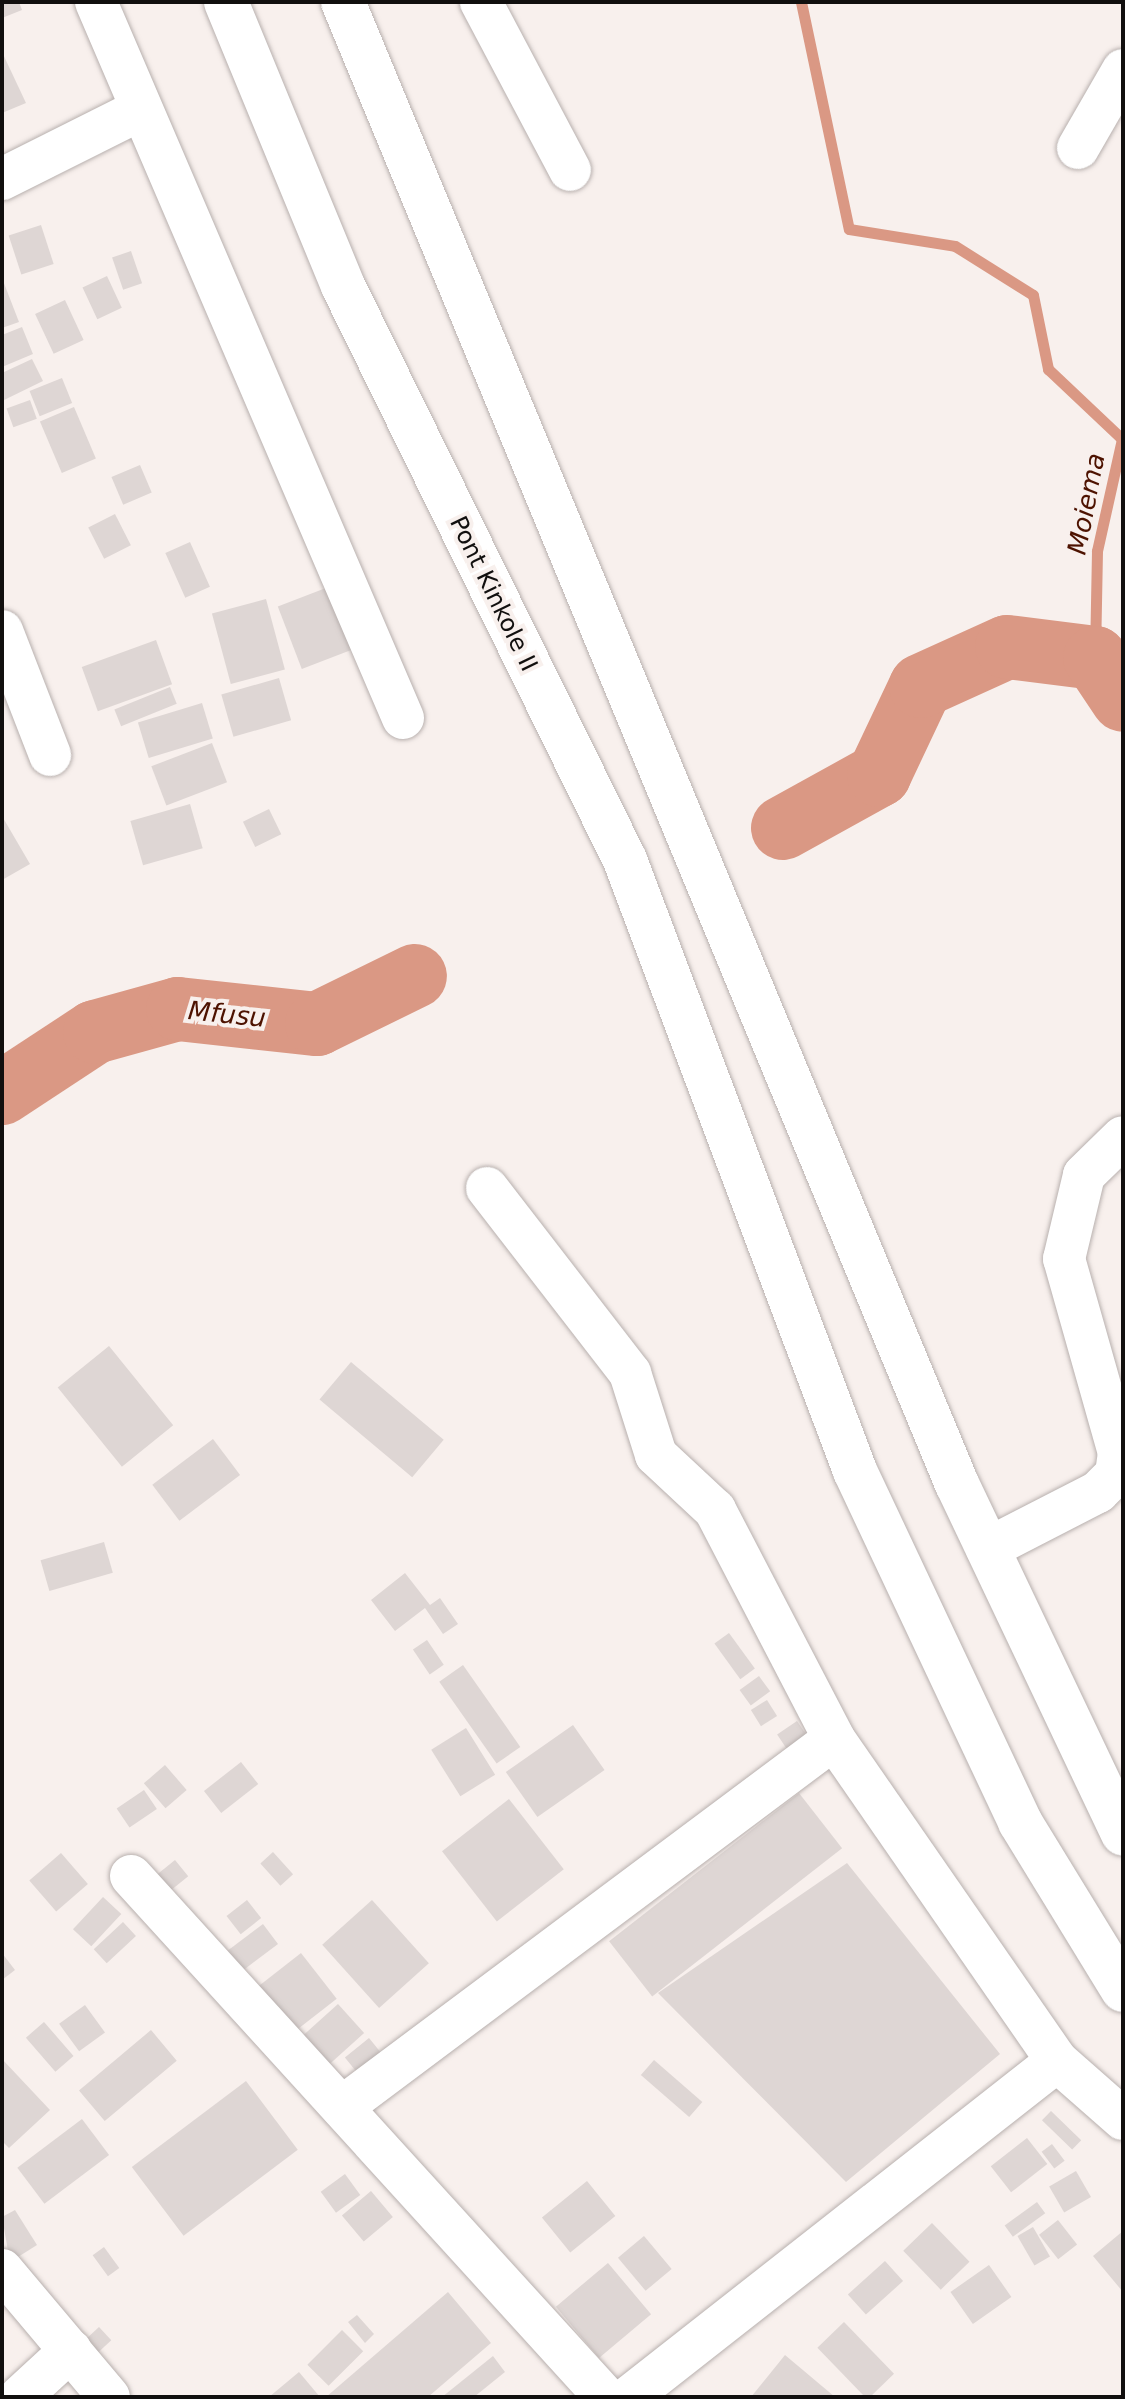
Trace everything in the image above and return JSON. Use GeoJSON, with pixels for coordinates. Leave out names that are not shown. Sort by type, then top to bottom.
{"type":"FeatureCollection","features":[{"type":"Feature","properties":{"kind":"highway","name":"Pont Kinkole II"},"geometry":{"type":"LineString","coordinates":[[226,2],[362,328],[625,860],[855,1471],[1020,1822],[1123,1990]]}},
{"type":"Feature","properties":{"kind":"highway"},"geometry":{"type":"LineString","coordinates":[[343,2],[987,1549],[1123,1834]]}},
{"type":"Feature","properties":{"kind":"street"},"geometry":{"type":"LineString","coordinates":[[96,2],[403,718]]}},
{"type":"Feature","properties":{"kind":"street"},"geometry":{"type":"LineString","coordinates":[[481,2],[570,170]]}},
{"type":"Feature","properties":{"kind":"street"},"geometry":{"type":"LineString","coordinates":[[1078,148],[1123,70]]}},
{"type":"Feature","properties":{"kind":"street"},"geometry":{"type":"LineString","coordinates":[[2,179],[140,110]]}},
{"type":"Feature","properties":{"kind":"street"},"geometry":{"type":"LineString","coordinates":[[2,631],[50,755]]}},
{"type":"Feature","properties":{"kind":"street"},"geometry":{"type":"LineString","coordinates":[[987,1549],[1098,1492],[1116,1474],[1119,1453],[1064,1259],[1084,1175],[1123,1137]]}},
{"type":"Feature","properties":{"kind":"street"},"geometry":{"type":"LineString","coordinates":[[487,1188],[630,1373],[656,1455],[715,1510],[834,1739],[1057,2061],[1123,2119]]}},
{"type":"Feature","properties":{"kind":"street"},"geometry":{"type":"LineString","coordinates":[[342,2107],[834,1739]]}},
{"type":"Feature","properties":{"kind":"street"},"geometry":{"type":"LineString","coordinates":[[131,1876],[605,2397]]}},
{"type":"Feature","properties":{"kind":"street"},"geometry":{"type":"LineString","coordinates":[[629,2397],[1057,2061]]}},
{"type":"Feature","properties":{"kind":"street"},"geometry":{"type":"LineString","coordinates":[[2,2270],[109,2397]]}},
{"type":"Feature","properties":{"kind":"street"},"geometry":{"type":"LineString","coordinates":[[20,2397],[71,2350]]}},
{"type":"Feature","properties":{"kind":"building"},"geometry":{"type":"Polygon","coordinates":[[[2,2],[19,2],[22,10],[2,18],[2,2]]]}},
{"type":"Feature","properties":{"kind":"building"},"geometry":{"type":"Polygon","coordinates":[[[2,52],[26,103],[2,113],[2,52]]]}},
{"type":"Feature","properties":{"kind":"building"},"geometry":{"type":"Polygon","coordinates":[[[41,225],[54,264],[21,274],[9,236],[41,225]]]}},
{"type":"Feature","properties":{"kind":"building"},"geometry":{"type":"Polygon","coordinates":[[[131,251],[142,283],[123,290],[112,258],[131,251]]]}},
{"type":"Feature","properties":{"kind":"building"},"geometry":{"type":"Polygon","coordinates":[[[107,276],[122,308],[97,319],[83,287],[107,276]]]}},
{"type":"Feature","properties":{"kind":"building"},"geometry":{"type":"Polygon","coordinates":[[[2,278],[19,322],[2,328],[2,278]]]}},
{"type":"Feature","properties":{"kind":"building"},"geometry":{"type":"Polygon","coordinates":[[[65,300],[84,340],[54,354],[35,314],[65,300]]]}},
{"type":"Feature","properties":{"kind":"building"},"geometry":{"type":"Polygon","coordinates":[[[22,327],[33,354],[2,367],[2,335],[22,327]]]}},
{"type":"Feature","properties":{"kind":"building"},"geometry":{"type":"Polygon","coordinates":[[[32,359],[43,381],[2,401],[2,373],[32,359]]]}},
{"type":"Feature","properties":{"kind":"building"},"geometry":{"type":"Polygon","coordinates":[[[62,378],[72,403],[40,416],[30,391],[62,378]]]}},
{"type":"Feature","properties":{"kind":"building"},"geometry":{"type":"Polygon","coordinates":[[[30,400],[37,419],[13,427],[7,409],[30,400]]]}},
{"type":"Feature","properties":{"kind":"building"},"geometry":{"type":"Polygon","coordinates":[[[74,407],[96,459],[62,473],[40,421],[74,407]]]}},
{"type":"Feature","properties":{"kind":"building"},"geometry":{"type":"Polygon","coordinates":[[[140,465],[152,493],[123,505],[111,477],[140,465]]]}},
{"type":"Feature","properties":{"kind":"building"},"geometry":{"type":"Polygon","coordinates":[[[115,514],[131,545],[104,559],[88,528],[115,514]]]}},
{"type":"Feature","properties":{"kind":"building"},"geometry":{"type":"Polygon","coordinates":[[[190,542],[210,587],[185,598],[165,553],[190,542]]]}},
{"type":"Feature","properties":{"kind":"building"},"geometry":{"type":"Polygon","coordinates":[[[331,586],[355,649],[302,669],[278,606],[331,586]]]}},
{"type":"Feature","properties":{"kind":"building"},"geometry":{"type":"Polygon","coordinates":[[[266,599],[285,670],[231,684],[212,613],[266,599]]]}},
{"type":"Feature","properties":{"kind":"building"},"geometry":{"type":"Polygon","coordinates":[[[156,640],[172,684],[98,711],[82,667],[156,640]]]}},
{"type":"Feature","properties":{"kind":"building"},"geometry":{"type":"Polygon","coordinates":[[[279,678],[291,720],[233,737],[221,695],[279,678]]]}},
{"type":"Feature","properties":{"kind":"building"},"geometry":{"type":"Polygon","coordinates":[[[170,687],[177,704],[121,726],[114,709],[170,687]]]}},
{"type":"Feature","properties":{"kind":"building"},"geometry":{"type":"Polygon","coordinates":[[[202,703],[213,738],[149,758],[138,723],[202,703]]]}},
{"type":"Feature","properties":{"kind":"building"},"geometry":{"type":"Polygon","coordinates":[[[212,743],[227,782],[166,806],[151,766],[212,743]]]}},
{"type":"Feature","properties":{"kind":"building"},"geometry":{"type":"Polygon","coordinates":[[[190,804],[203,848],[143,865],[130,821],[190,804]]]}},
{"type":"Feature","properties":{"kind":"building"},"geometry":{"type":"Polygon","coordinates":[[[269,809],[281,834],[255,847],[243,822],[269,809]]]}},
{"type":"Feature","properties":{"kind":"building"},"geometry":{"type":"Polygon","coordinates":[[[2,816],[30,864],[2,880],[2,816]]]}},
{"type":"Feature","properties":{"kind":"building"},"geometry":{"type":"Polygon","coordinates":[[[109,1346],[173,1425],[122,1467],[58,1388],[109,1346]]]}},
{"type":"Feature","properties":{"kind":"building"},"geometry":{"type":"Polygon","coordinates":[[[351,1362],[444,1440],[412,1477],[320,1400],[351,1362]]]}},
{"type":"Feature","properties":{"kind":"building"},"geometry":{"type":"Polygon","coordinates":[[[213,1439],[240,1475],[179,1521],[152,1485],[213,1439]]]}},
{"type":"Feature","properties":{"kind":"building"},"geometry":{"type":"Polygon","coordinates":[[[104,1542],[113,1573],[49,1591],[41,1560],[104,1542]]]}},
{"type":"Feature","properties":{"kind":"building"},"geometry":{"type":"Polygon","coordinates":[[[405,1573],[430,1605],[440,1598],[458,1624],[443,1634],[425,1608],[395,1631],[371,1600],[405,1573]]]}},
{"type":"Feature","properties":{"kind":"building"},"geometry":{"type":"Polygon","coordinates":[[[729,1633],[755,1669],[740,1679],[714,1644],[729,1633]]]}},
{"type":"Feature","properties":{"kind":"building"},"geometry":{"type":"Polygon","coordinates":[[[427,1640],[444,1665],[430,1674],[413,1650],[427,1640]]]}},
{"type":"Feature","properties":{"kind":"building"},"geometry":{"type":"Polygon","coordinates":[[[463,1665],[520,1747],[497,1764],[439,1682],[463,1665]]]}},
{"type":"Feature","properties":{"kind":"building"},"geometry":{"type":"Polygon","coordinates":[[[759,1676],[770,1691],[751,1705],[740,1690],[759,1676]]]}},
{"type":"Feature","properties":{"kind":"building"},"geometry":{"type":"Polygon","coordinates":[[[767,1700],[777,1716],[761,1726],[751,1710],[767,1700]]]}},
{"type":"Feature","properties":{"kind":"building"},"geometry":{"type":"Polygon","coordinates":[[[797,1721],[811,1742],[791,1755],[777,1734],[797,1721]]]}},
{"type":"Feature","properties":{"kind":"building"},"geometry":{"type":"Polygon","coordinates":[[[573,1725],[605,1770],[537,1817],[506,1772],[573,1725]]]}},
{"type":"Feature","properties":{"kind":"building"},"geometry":{"type":"Polygon","coordinates":[[[466,1728],[495,1775],[460,1796],[431,1750],[466,1728]]]}},
{"type":"Feature","properties":{"kind":"building"},"geometry":{"type":"Polygon","coordinates":[[[241,1762],[258,1784],[221,1813],[204,1791],[241,1762]]]}},
{"type":"Feature","properties":{"kind":"building"},"geometry":{"type":"Polygon","coordinates":[[[165,1765],[187,1790],[166,1808],[144,1783],[165,1765]]]}},
{"type":"Feature","properties":{"kind":"building"},"geometry":{"type":"Polygon","coordinates":[[[144,1790],[157,1809],[130,1828],[117,1808],[144,1790]]]}},
{"type":"Feature","properties":{"kind":"building"},"geometry":{"type":"Polygon","coordinates":[[[799,1793],[842,1848],[652,1997],[609,1941],[799,1793]]]}},
{"type":"Feature","properties":{"kind":"building"},"geometry":{"type":"Polygon","coordinates":[[[509,1799],[564,1869],[497,1921],[442,1851],[509,1799]]]}},
{"type":"Feature","properties":{"kind":"building"},"geometry":{"type":"Polygon","coordinates":[[[273,1852],[293,1874],[280,1886],[260,1863],[273,1852]]]}},
{"type":"Feature","properties":{"kind":"building"},"geometry":{"type":"Polygon","coordinates":[[[61,1853],[88,1884],[56,1911],[29,1881],[61,1853]]]}},
{"type":"Feature","properties":{"kind":"building"},"geometry":{"type":"Polygon","coordinates":[[[175,1860],[188,1876],[161,1898],[148,1882],[175,1860]]]}},
{"type":"Feature","properties":{"kind":"building"},"geometry":{"type":"Polygon","coordinates":[[[847,1863],[1000,2054],[846,2182],[658,1993],[847,1863]]]}},
{"type":"Feature","properties":{"kind":"building"},"geometry":{"type":"Polygon","coordinates":[[[103,1897],[121,1914],[91,1946],[73,1929],[103,1897]]]}},
{"type":"Feature","properties":{"kind":"building"},"geometry":{"type":"Polygon","coordinates":[[[247,1900],[261,1918],[241,1934],[227,1916],[247,1900]]]}},
{"type":"Feature","properties":{"kind":"building"},"geometry":{"type":"Polygon","coordinates":[[[372,1900],[429,1963],[379,2008],[322,1945],[372,1900]]]}},
{"type":"Feature","properties":{"kind":"building"},"geometry":{"type":"Polygon","coordinates":[[[123,1922],[136,1936],[107,1963],[94,1949],[123,1922]]]}},
{"type":"Feature","properties":{"kind":"building"},"geometry":{"type":"Polygon","coordinates":[[[263,1924],[278,1944],[235,1976],[220,1956],[263,1924]]]}},
{"type":"Feature","properties":{"kind":"building"},"geometry":{"type":"Polygon","coordinates":[[[2,1953],[15,1970],[2,1980],[2,1953]]]}},
{"type":"Feature","properties":{"kind":"building"},"geometry":{"type":"Polygon","coordinates":[[[301,1953],[337,1999],[288,2037],[252,1991],[301,1953]]]}},
{"type":"Feature","properties":{"kind":"building"},"geometry":{"type":"Polygon","coordinates":[[[338,2004],[364,2033],[318,2074],[292,2045],[338,2004]]]}},
{"type":"Feature","properties":{"kind":"building"},"geometry":{"type":"Polygon","coordinates":[[[85,2005],[105,2033],[79,2051],[59,2024],[85,2005]]]}},
{"type":"Feature","properties":{"kind":"building"},"geometry":{"type":"Polygon","coordinates":[[[44,2022],[74,2056],[55,2072],[26,2038],[44,2022]]]}},
{"type":"Feature","properties":{"kind":"building"},"geometry":{"type":"Polygon","coordinates":[[[151,2030],[177,2061],[105,2121],[79,2090],[151,2030]]]}},
{"type":"Feature","properties":{"kind":"building"},"geometry":{"type":"Polygon","coordinates":[[[369,2038],[392,2066],[368,2085],[345,2058],[369,2038]]]}},
{"type":"Feature","properties":{"kind":"building"},"geometry":{"type":"Polygon","coordinates":[[[2,2059],[50,2110],[9,2148],[2,2141],[2,2059]]]}},
{"type":"Feature","properties":{"kind":"building"},"geometry":{"type":"Polygon","coordinates":[[[654,2060],[702,2102],[689,2117],[641,2075],[654,2060]]]}},
{"type":"Feature","properties":{"kind":"building"},"geometry":{"type":"Polygon","coordinates":[[[246,2081],[298,2150],[184,2236],[132,2167],[246,2081]]]}},
{"type":"Feature","properties":{"kind":"building"},"geometry":{"type":"Polygon","coordinates":[[[1051,2111],[1081,2140],[1072,2150],[1042,2120],[1051,2111]]]}},
{"type":"Feature","properties":{"kind":"building"},"geometry":{"type":"Polygon","coordinates":[[[82,2119],[109,2155],[44,2204],[17,2168],[82,2119]]]}},
{"type":"Feature","properties":{"kind":"building"},"geometry":{"type":"Polygon","coordinates":[[[1027,2138],[1047,2164],[1011,2192],[991,2166],[1027,2138]]]}},
{"type":"Feature","properties":{"kind":"building"},"geometry":{"type":"Polygon","coordinates":[[[1052,2144],[1065,2161],[1054,2169],[1042,2152],[1052,2144]]]}},
{"type":"Feature","properties":{"kind":"building"},"geometry":{"type":"Polygon","coordinates":[[[1076,2171],[1091,2197],[1064,2212],[1049,2186],[1076,2171]]]}},
{"type":"Feature","properties":{"kind":"building"},"geometry":{"type":"Polygon","coordinates":[[[345,2174],[360,2195],[336,2213],[321,2192],[345,2174]]]}},
{"type":"Feature","properties":{"kind":"building"},"geometry":{"type":"Polygon","coordinates":[[[587,2181],[615,2216],[570,2252],[542,2218],[587,2181]]]}},
{"type":"Feature","properties":{"kind":"building"},"geometry":{"type":"Polygon","coordinates":[[[371,2191],[393,2217],[364,2241],[342,2215],[371,2191]]]}},
{"type":"Feature","properties":{"kind":"building"},"geometry":{"type":"Polygon","coordinates":[[[1037,2202],[1045,2213],[1013,2237],[1005,2226],[1037,2202]]]}},
{"type":"Feature","properties":{"kind":"building"},"geometry":{"type":"Polygon","coordinates":[[[15,2210],[37,2245],[10,2262],[2,2217],[15,2210]]]}},
{"type":"Feature","properties":{"kind":"building"},"geometry":{"type":"Polygon","coordinates":[[[1058,2220],[1077,2244],[1058,2259],[1039,2235],[1058,2220]]]}},
{"type":"Feature","properties":{"kind":"building"},"geometry":{"type":"Polygon","coordinates":[[[932,2223],[970,2262],[941,2290],[903,2251],[932,2223]]]}},
{"type":"Feature","properties":{"kind":"building"},"geometry":{"type":"Polygon","coordinates":[[[1033,2227],[1050,2256],[1034,2265],[1017,2236],[1033,2227]]]}},
{"type":"Feature","properties":{"kind":"building"},"geometry":{"type":"Polygon","coordinates":[[[1123,2231],[1123,2292],[1093,2256],[1123,2231]]]}},
{"type":"Feature","properties":{"kind":"building"},"geometry":{"type":"Polygon","coordinates":[[[644,2236],[672,2269],[646,2291],[618,2258],[644,2236]]]}},
{"type":"Feature","properties":{"kind":"building"},"geometry":{"type":"Polygon","coordinates":[[[104,2247],[119,2268],[108,2276],[93,2255],[104,2247]]]}},
{"type":"Feature","properties":{"kind":"building"},"geometry":{"type":"Polygon","coordinates":[[[885,2261],[903,2281],[866,2315],[848,2294],[885,2261]]]}},
{"type":"Feature","properties":{"kind":"building"},"geometry":{"type":"Polygon","coordinates":[[[608,2263],[651,2314],[599,2358],[556,2307],[608,2263]]]}},
{"type":"Feature","properties":{"kind":"building"},"geometry":{"type":"Polygon","coordinates":[[[989,2265],[1011,2297],[973,2324],[950,2292],[989,2265]]]}},
{"type":"Feature","properties":{"kind":"building"},"geometry":{"type":"Polygon","coordinates":[[[448,2292],[491,2343],[428,2397],[326,2397],[448,2292]]]}},
{"type":"Feature","properties":{"kind":"building"},"geometry":{"type":"Polygon","coordinates":[[[357,2315],[374,2334],[365,2343],[348,2322],[357,2315]]]}},
{"type":"Feature","properties":{"kind":"building"},"geometry":{"type":"Polygon","coordinates":[[[844,2322],[894,2374],[870,2397],[865,2397],[817,2348],[844,2322]]]}},
{"type":"Feature","properties":{"kind":"building"},"geometry":{"type":"Polygon","coordinates":[[[99,2327],[111,2340],[89,2361],[77,2347],[99,2327]]]}},
{"type":"Feature","properties":{"kind":"building"},"geometry":{"type":"Polygon","coordinates":[[[342,2330],[363,2351],[329,2386],[307,2365],[342,2330]]]}},
{"type":"Feature","properties":{"kind":"building"},"geometry":{"type":"Polygon","coordinates":[[[785,2355],[835,2397],[751,2397],[785,2355]]]}},
{"type":"Feature","properties":{"kind":"building"},"geometry":{"type":"Polygon","coordinates":[[[493,2356],[505,2372],[474,2397],[442,2397],[493,2356]]]}},
{"type":"Feature","properties":{"kind":"building"},"geometry":{"type":"Polygon","coordinates":[[[299,2372],[320,2397],[269,2397],[299,2372]]]}},
{"type":"Feature","properties":{"kind":"waterway","name":"Moiema"},"geometry":{"type":"LineString","coordinates":[[801,2],[849,229],[955,246],[1033,295],[1048,369],[1122,439],[1097,551],[1095,658]]}},
{"type":"Feature","properties":{"kind":"waterway","name":"Mfusu"},"geometry":{"type":"LineString","coordinates":[[783,828],[879,775],[921,686],[1007,647],[1095,658],[1123,700]]}},
{"type":"Feature","properties":{"kind":"waterway","name":"Mfusu"},"geometry":{"type":"LineString","coordinates":[[2,1093],[95,1032],[178,1009],[317,1024],[415,976]]}}]}
